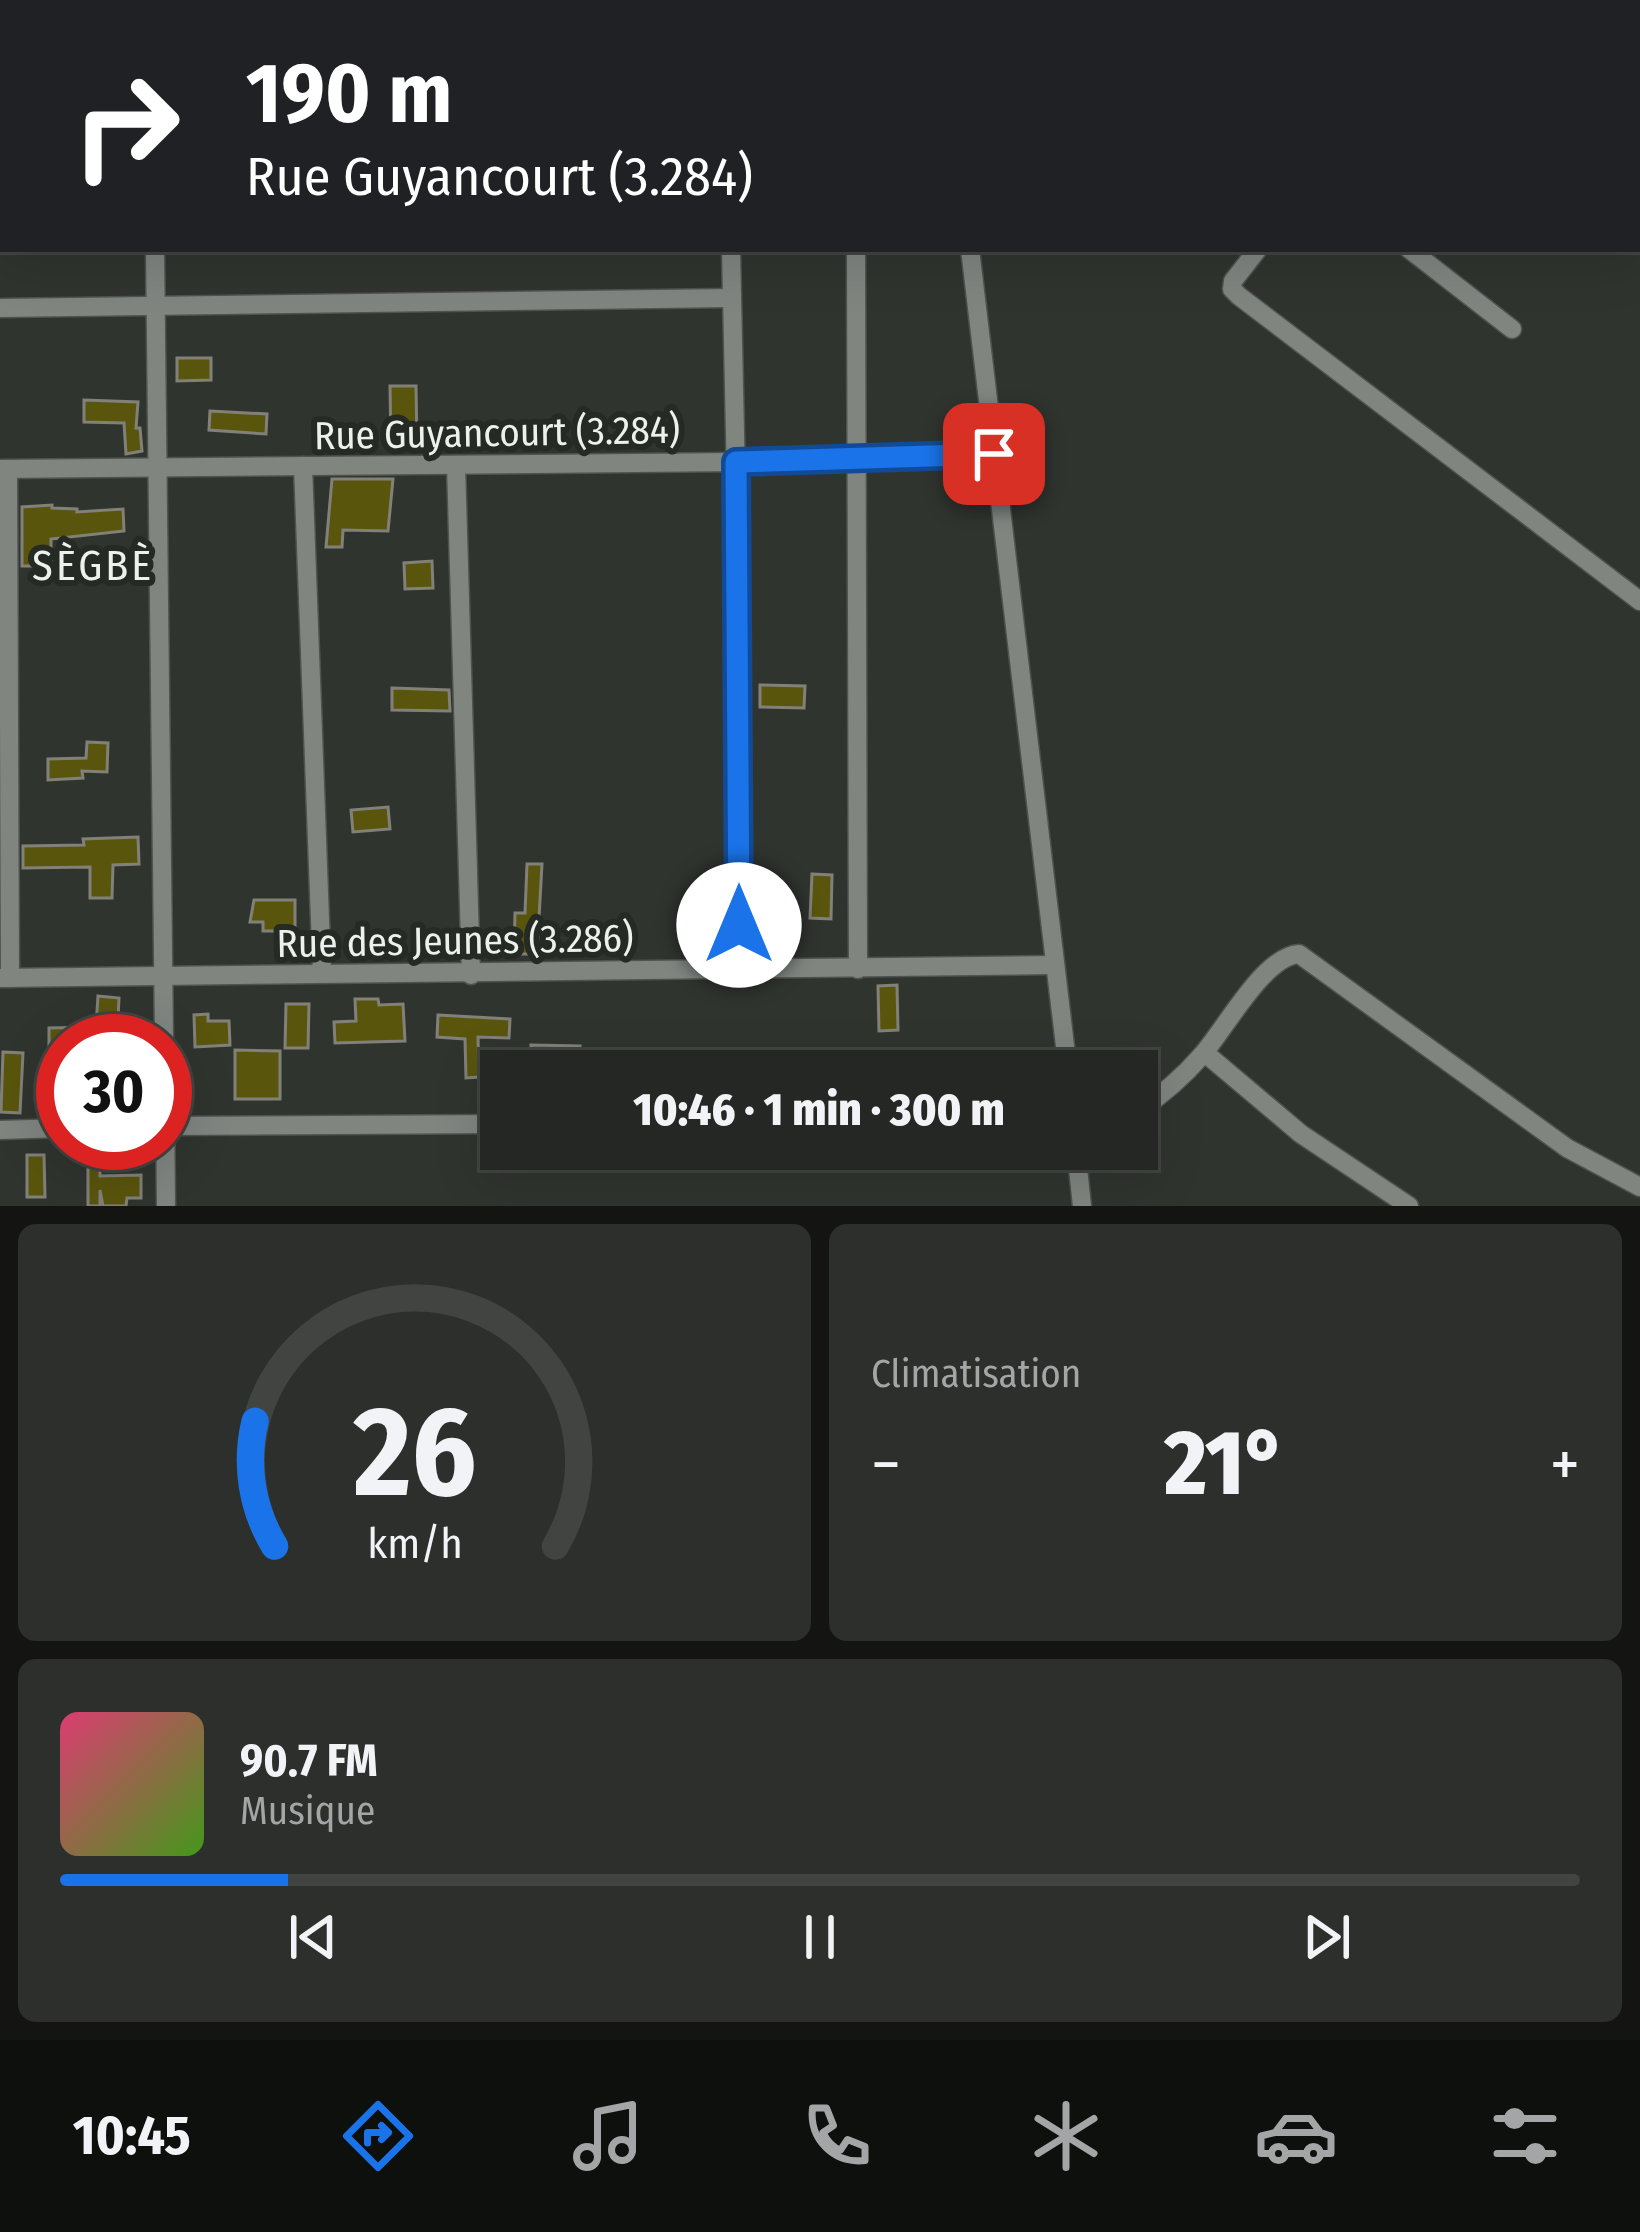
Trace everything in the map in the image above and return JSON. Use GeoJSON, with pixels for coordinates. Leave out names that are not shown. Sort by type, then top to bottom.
{"type":"FeatureCollection","features":[{"type":"Feature","properties":{"kind":"street"},"geometry":{"type":"LineString","coordinates":[[155,252],[164,1014]]}},
{"type":"Feature","properties":{"kind":"street"},"geometry":{"type":"LineString","coordinates":[[730,252],[739,969]]}},
{"type":"Feature","properties":{"kind":"street"},"geometry":{"type":"LineString","coordinates":[[856,252],[858,969]]}},
{"type":"Feature","properties":{"kind":"street"},"geometry":{"type":"LineString","coordinates":[[970,252],[1064,1050]]}},
{"type":"Feature","properties":{"kind":"street"},"geometry":{"type":"LineString","coordinates":[[1256,252],[1233,281],[1232,289],[1239,296],[1640,601]]}},
{"type":"Feature","properties":{"kind":"street"},"geometry":{"type":"LineString","coordinates":[[1413,252],[1512,329]]}},
{"type":"Feature","properties":{"kind":"street"},"geometry":{"type":"LineString","coordinates":[[0,308],[730,298]]}},
{"type":"Feature","properties":{"kind":"street","name":"Rue Guyancourt (3.284)"},"geometry":{"type":"LineString","coordinates":[[4,469],[736,462],[994,454]]}},
{"type":"Feature","properties":{"kind":"street"},"geometry":{"type":"LineString","coordinates":[[456,465],[470,975]]}},
{"type":"Feature","properties":{"kind":"street"},"geometry":{"type":"LineString","coordinates":[[303,466],[322,973]]}},
{"type":"Feature","properties":{"kind":"street"},"geometry":{"type":"LineString","coordinates":[[4,469],[5,978]]}},
{"type":"Feature","properties":{"kind":"street"},"geometry":{"type":"LineString","coordinates":[[1158,1097],[1205,1053],[1270,967],[1284,955],[1299,954],[1567,1148],[1640,1187]]}},
{"type":"Feature","properties":{"kind":"street","name":"Rue des Jeunes (3.286)"},"geometry":{"type":"LineString","coordinates":[[5,978],[1054,965]]}},
{"type":"Feature","properties":{"kind":"street"},"geometry":{"type":"LineString","coordinates":[[1205,1053],[1301,1134],[1409,1206]]}},
{"type":"Feature","properties":{"kind":"street"},"geometry":{"type":"LineString","coordinates":[[192,1126],[480,1124]]}},
{"type":"Feature","properties":{"kind":"street"},"geometry":{"type":"LineString","coordinates":[[0,1130],[36,1129]]}},
{"type":"Feature","properties":{"kind":"street"},"geometry":{"type":"LineString","coordinates":[[166,1170],[166,1206]]}},
{"type":"Feature","properties":{"kind":"street"},"geometry":{"type":"LineString","coordinates":[[1078,1170],[1082,1206]]}},
{"type":"Feature","properties":{"kind":"building"},"geometry":{"type":"Polygon","coordinates":[[[177,358],[211,358],[211,380],[177,381],[177,358]]]}},
{"type":"Feature","properties":{"kind":"building"},"geometry":{"type":"Polygon","coordinates":[[[390,386],[416,386],[417,445],[391,446],[390,386]]]}},
{"type":"Feature","properties":{"kind":"building"},"geometry":{"type":"Polygon","coordinates":[[[84,400],[138,402],[136,428],[140,428],[142,451],[126,454],[124,423],[84,422],[84,400]]]}},
{"type":"Feature","properties":{"kind":"building"},"geometry":{"type":"Polygon","coordinates":[[[210,411],[267,414],[266,434],[209,430],[210,411]]]}},
{"type":"Feature","properties":{"kind":"building"},"geometry":{"type":"Polygon","coordinates":[[[332,479],[393,479],[388,531],[343,530],[342,547],[326,547],[332,479]]]}},
{"type":"Feature","properties":{"kind":"building"},"geometry":{"type":"Polygon","coordinates":[[[52,505],[77,512],[123,509],[124,531],[51,539],[51,566],[22,566],[22,507],[52,505]]]}},
{"type":"Feature","properties":{"kind":"building"},"geometry":{"type":"Polygon","coordinates":[[[432,561],[433,588],[405,589],[404,563],[432,561]]]}},
{"type":"Feature","properties":{"kind":"building"},"geometry":{"type":"Polygon","coordinates":[[[760,685],[805,686],[804,708],[760,707],[760,685]]]}},
{"type":"Feature","properties":{"kind":"building"},"geometry":{"type":"Polygon","coordinates":[[[392,688],[449,690],[450,711],[392,710],[392,688]]]}},
{"type":"Feature","properties":{"kind":"building"},"geometry":{"type":"Polygon","coordinates":[[[87,742],[108,743],[107,772],[82,771],[83,778],[48,780],[48,759],[86,758],[87,742]]]}},
{"type":"Feature","properties":{"kind":"building"},"geometry":{"type":"Polygon","coordinates":[[[388,807],[390,829],[353,832],[351,810],[388,807]]]}},
{"type":"Feature","properties":{"kind":"building"},"geometry":{"type":"Polygon","coordinates":[[[138,837],[139,864],[113,865],[112,898],[90,898],[90,867],[23,868],[23,846],[84,845],[83,839],[138,837]]]}},
{"type":"Feature","properties":{"kind":"building"},"geometry":{"type":"Polygon","coordinates":[[[527,864],[542,864],[537,954],[514,954],[515,913],[525,913],[527,864]]]}},
{"type":"Feature","properties":{"kind":"building"},"geometry":{"type":"Polygon","coordinates":[[[812,874],[832,875],[831,919],[810,918],[812,874]]]}},
{"type":"Feature","properties":{"kind":"building"},"geometry":{"type":"Polygon","coordinates":[[[254,900],[295,900],[295,931],[263,931],[263,922],[250,922],[254,900]]]}},
{"type":"Feature","properties":{"kind":"building"},"geometry":{"type":"Polygon","coordinates":[[[897,985],[898,1030],[879,1031],[878,986],[897,985]]]}},
{"type":"Feature","properties":{"kind":"building"},"geometry":{"type":"Polygon","coordinates":[[[98,996],[119,998],[118,1014],[97,1014],[98,996]]]}},
{"type":"Feature","properties":{"kind":"building"},"geometry":{"type":"Polygon","coordinates":[[[355,999],[403,1004],[405,1041],[335,1043],[334,1022],[356,1021],[355,999]]]}},
{"type":"Feature","properties":{"kind":"building"},"geometry":{"type":"Polygon","coordinates":[[[286,1004],[309,1004],[308,1048],[285,1048],[286,1004]]]}},
{"type":"Feature","properties":{"kind":"building"},"geometry":{"type":"Polygon","coordinates":[[[208,1014],[208,1021],[229,1021],[230,1045],[195,1047],[194,1015],[208,1014]]]}},
{"type":"Feature","properties":{"kind":"building"},"geometry":{"type":"Polygon","coordinates":[[[438,1015],[510,1019],[509,1038],[478,1037],[479,1077],[466,1078],[465,1039],[437,1037],[438,1015]]]}},
{"type":"Feature","properties":{"kind":"building"},"geometry":{"type":"Polygon","coordinates":[[[531,1045],[580,1046],[580,1050],[531,1050],[531,1045]]]}},
{"type":"Feature","properties":{"kind":"building"},"geometry":{"type":"Polygon","coordinates":[[[235,1050],[280,1051],[280,1099],[235,1099],[235,1050]]]}},
{"type":"Feature","properties":{"kind":"building"},"geometry":{"type":"Polygon","coordinates":[[[3,1052],[23,1053],[20,1113],[1,1112],[3,1052]]]}},
{"type":"Feature","properties":{"kind":"building"},"geometry":{"type":"Polygon","coordinates":[[[27,1155],[36,1155],[36,1170],[44,1170],[45,1197],[27,1197],[27,1155]]]}},
{"type":"Feature","properties":{"kind":"building"},"geometry":{"type":"Polygon","coordinates":[[[88,1170],[100,1170],[100,1176],[141,1175],[141,1198],[127,1198],[126,1206],[103,1206],[100,1190],[100,1206],[88,1206],[88,1170]]]}},
{"type":"Feature","properties":{"kind":"district","name":"SÈGBÈ"},"geometry":{"type":"Point","coordinates":[93,565]}},
{"type":"Feature","properties":{"kind":"route"},"geometry":{"type":"LineString","coordinates":[[739,925],[736,462],[994,454]]}}]}
